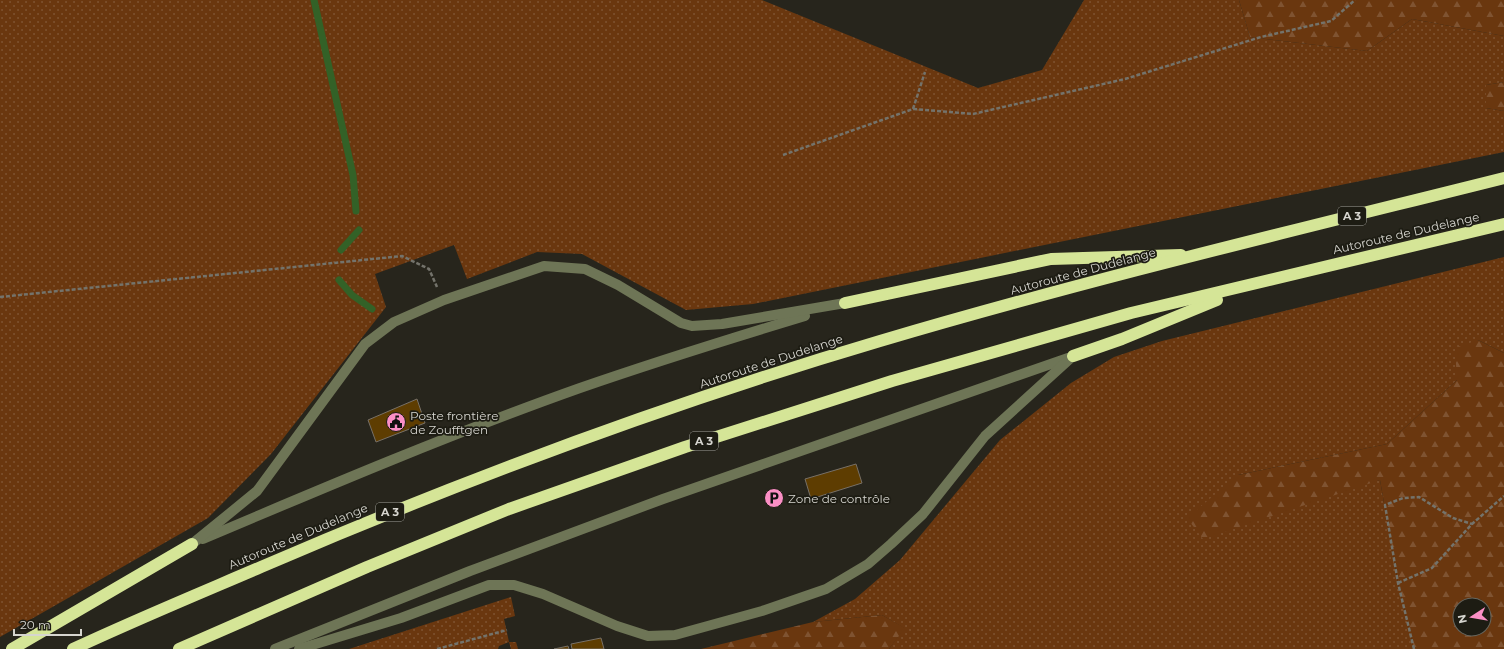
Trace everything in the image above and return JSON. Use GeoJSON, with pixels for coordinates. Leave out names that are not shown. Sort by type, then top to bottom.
{"type":"FeatureCollection","features":[{"type":"Feature","properties":{"kind":"highway","name":"Autoroute de Dudelange"},"geometry":{"type":"LineString","coordinates":[[73,649],[146,616],[359,525],[496,471],[707,396],[878,342],[1201,254],[1504,178]]}},
{"type":"Feature","properties":{"kind":"highway","name":"Autoroute de Dudelange"},"geometry":{"type":"LineString","coordinates":[[179,649],[367,567],[509,509],[685,448],[892,381],[1131,313],[1247,287],[1504,224]]}},
{"type":"Feature","properties":{"kind":"highway"},"geometry":{"type":"LineString","coordinates":[[845,303],[1051,259],[1201,254]]}},
{"type":"Feature","properties":{"kind":"highway"},"geometry":{"type":"LineString","coordinates":[[1073,356],[1122,339],[1247,287]]}},
{"type":"Feature","properties":{"kind":"highway"},"geometry":{"type":"LineString","coordinates":[[12,649],[192,544]]}},
{"type":"Feature","properties":{"kind":"lane"},"geometry":{"type":"LineString","coordinates":[[192,544],[257,491],[365,344],[394,322],[444,300],[544,266],[584,268],[618,285],[680,323],[692,326],[722,324],[845,303]]}},
{"type":"Feature","properties":{"kind":"lane"},"geometry":{"type":"LineString","coordinates":[[192,544],[400,456],[579,388],[672,356],[845,303]]}},
{"type":"Feature","properties":{"kind":"lane"},"geometry":{"type":"LineString","coordinates":[[275,649],[470,571],[662,499],[1073,356]]}},
{"type":"Feature","properties":{"kind":"lane"},"geometry":{"type":"LineString","coordinates":[[299,649],[401,618],[489,585],[514,585],[543,594],[617,626],[648,636],[675,635],[762,611],[826,589],[868,564],[923,514],[985,436],[1073,356]]}},
{"type":"Feature","properties":{"kind":"path"},"geometry":{"type":"LineString","coordinates":[[784,155],[913,108],[973,114],[1125,79],[1261,37],[1331,21],[1355,0]]}},
{"type":"Feature","properties":{"kind":"path"},"geometry":{"type":"LineString","coordinates":[[913,108],[926,72]]}},
{"type":"Feature","properties":{"kind":"path"},"geometry":{"type":"LineString","coordinates":[[0,297],[402,256],[429,269],[444,300]]}},
{"type":"Feature","properties":{"kind":"path"},"geometry":{"type":"LineString","coordinates":[[1398,583],[1432,568],[1472,524],[1504,496]]}},
{"type":"Feature","properties":{"kind":"path"},"geometry":{"type":"LineString","coordinates":[[1414,649],[1398,583],[1386,505],[1404,498],[1419,497],[1453,518],[1472,524]]}},
{"type":"Feature","properties":{"kind":"path"},"geometry":{"type":"LineString","coordinates":[[437,649],[507,630]]}},
{"type":"Feature","properties":{"kind":"green space"},"geometry":{"type":"Polygon","coordinates":[[[0,0],[762,0],[978,88],[1042,70],[1084,0],[1239,0],[1250,37],[1367,51],[1412,19],[1504,36],[1504,82],[1486,85],[1486,108],[1504,111],[1504,152],[753,304],[686,310],[582,254],[537,252],[467,279],[454,245],[375,274],[386,307],[271,454],[208,518],[0,637],[0,0]]]}},
{"type":"Feature","properties":{"kind":"green space"},"geometry":{"type":"Polygon","coordinates":[[[1239,0],[1504,0],[1504,36],[1412,19],[1367,51],[1250,37],[1239,0]]]}},
{"type":"Feature","properties":{"kind":"green space"},"geometry":{"type":"Polygon","coordinates":[[[1504,82],[1504,111],[1486,108],[1486,85],[1504,82]]]}},
{"type":"Feature","properties":{"kind":"green space"},"geometry":{"type":"Polygon","coordinates":[[[1504,257],[1504,353],[1478,340],[1457,380],[1387,444],[1238,475],[1366,483],[1380,480],[1398,583],[1414,649],[889,649],[904,628],[882,615],[813,622],[855,599],[900,560],[1000,440],[1071,383],[1114,357],[1162,341],[1504,257]]]}},
{"type":"Feature","properties":{"kind":"green space"},"geometry":{"type":"Polygon","coordinates":[[[1478,340],[1504,353],[1504,649],[1414,649],[1398,583],[1380,480],[1203,539],[1187,518],[1238,475],[1387,444],[1457,380],[1455,348],[1478,340]]]}},
{"type":"Feature","properties":{"kind":"green space"},"geometry":{"type":"Polygon","coordinates":[[[511,597],[515,616],[504,619],[509,642],[499,646],[498,649],[349,649],[511,597]]]}},
{"type":"Feature","properties":{"kind":"green space"},"geometry":{"type":"Polygon","coordinates":[[[882,615],[905,628],[889,649],[701,649],[813,622],[882,615]]]}},
{"type":"Feature","properties":{"kind":"green space"},"geometry":{"type":"Polygon","coordinates":[[[509,642],[516,642],[518,649],[511,649],[509,642]]]}},
{"type":"Feature","properties":{"kind":"building","name":"Poste frontière de Zoufftgen"},"geometry":{"type":"Polygon","coordinates":[[[417,399],[425,423],[376,442],[368,420],[417,399]]]}},
{"type":"Feature","properties":{"kind":"building"},"geometry":{"type":"Polygon","coordinates":[[[856,464],[862,483],[811,499],[805,479],[856,464]]]}},
{"type":"Feature","properties":{"kind":"building"},"geometry":{"type":"Polygon","coordinates":[[[601,638],[604,649],[572,649],[571,644],[601,638]]]}},
{"type":"Feature","properties":{"kind":"building"},"geometry":{"type":"Polygon","coordinates":[[[568,646],[569,649],[554,649],[568,646]]]}},
{"type":"Feature","properties":{"kind":"waterway"},"geometry":{"type":"LineString","coordinates":[[314,0],[353,175],[356,211]]}},
{"type":"Feature","properties":{"kind":"waterway"},"geometry":{"type":"LineString","coordinates":[[341,250],[359,230]]}},
{"type":"Feature","properties":{"kind":"waterway"},"geometry":{"type":"LineString","coordinates":[[339,280],[352,295],[372,309]]}},
{"type":"Feature","properties":{"kind":"place","name":"Poste frontière de Zoufftgen"},"geometry":{"type":"Point","coordinates":[396,422]}},
{"type":"Feature","properties":{"kind":"place","name":"Zone de contrôle"},"geometry":{"type":"Point","coordinates":[774,498]}}]}
